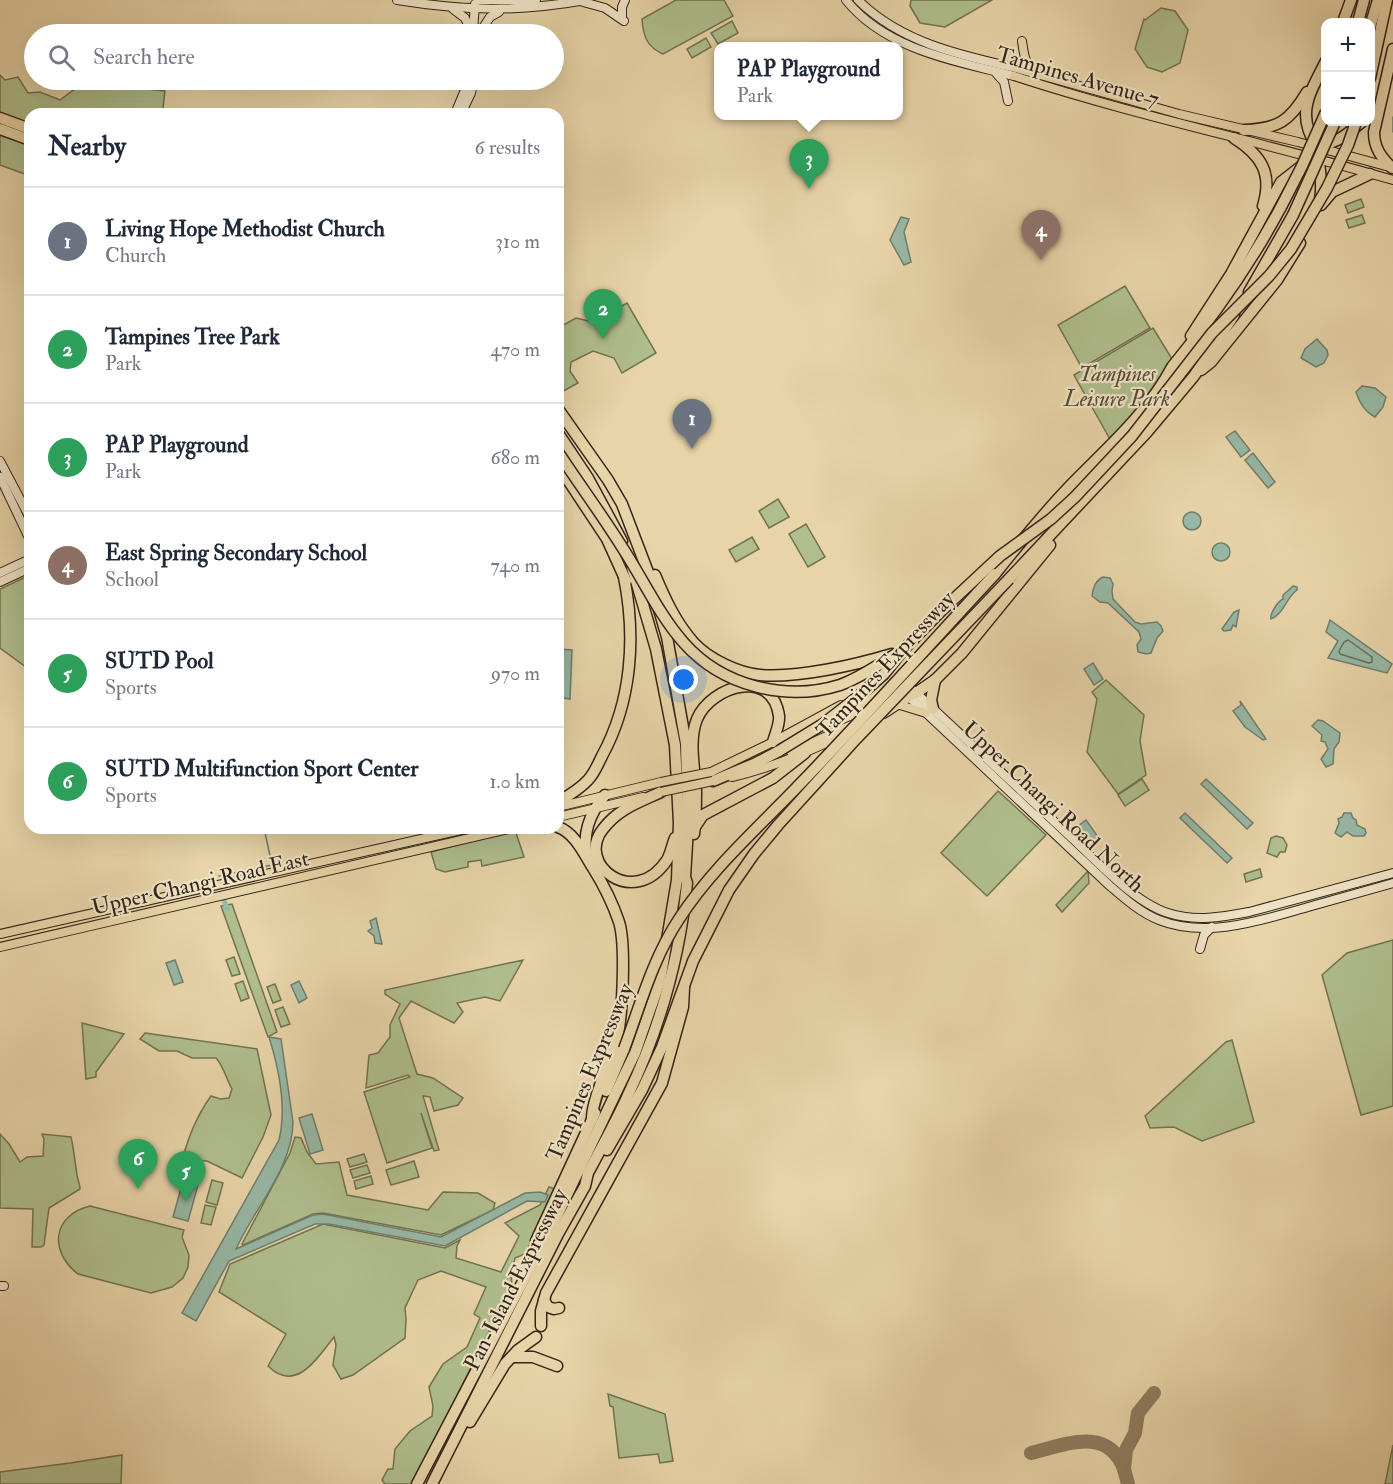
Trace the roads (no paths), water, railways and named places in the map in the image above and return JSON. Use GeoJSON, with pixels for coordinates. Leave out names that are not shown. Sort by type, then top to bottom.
{"type":"FeatureCollection","features":[{"type":"Feature","properties":{"kind":"highway"},"geometry":{"type":"LineString","coordinates":[[1344,18],[1351,0]]}},
{"type":"Feature","properties":{"kind":"highway"},"geometry":{"type":"LineString","coordinates":[[1359,18],[1364,0]]}},
{"type":"Feature","properties":{"kind":"highway"},"geometry":{"type":"LineString","coordinates":[[1373,18],[1378,0]]}},
{"type":"Feature","properties":{"kind":"highway"},"geometry":{"type":"LineString","coordinates":[[1372,72],[1387,0]]}},
{"type":"Feature","properties":{"kind":"highway"},"geometry":{"type":"LineString","coordinates":[[1392,168],[1382,158],[1374,142],[1375,123],[1393,49]]}},
{"type":"Feature","properties":{"kind":"highway"},"geometry":{"type":"LineString","coordinates":[[1244,130],[1271,127],[1289,117],[1321,68]]}},
{"type":"Feature","properties":{"kind":"highway"},"geometry":{"type":"LineString","coordinates":[[1316,212],[1323,186],[1318,153],[1308,133],[1305,111],[1310,93],[1321,70]]}},
{"type":"Feature","properties":{"kind":"highway"},"geometry":{"type":"LineString","coordinates":[[1375,106],[1381,98]]}},
{"type":"Feature","properties":{"kind":"highway"},"geometry":{"type":"LineString","coordinates":[[0,118],[24,127]]}},
{"type":"Feature","properties":{"kind":"highway","name":"Tampines Expressway"},"geometry":{"type":"LineString","coordinates":[[526,1272],[530,1255],[624,1049],[660,953],[677,921],[718,867],[839,743],[995,574],[1038,519],[1128,427],[1224,300],[1262,243],[1302,166],[1321,123]]}},
{"type":"Feature","properties":{"kind":"highway","name":"Tampines Expressway"},"geometry":{"type":"LineString","coordinates":[[684,987],[705,934],[729,890],[777,825],[1147,432],[1194,376],[1260,276],[1293,215],[1333,126]]}},
{"type":"Feature","properties":{"kind":"highway"},"geometry":{"type":"LineString","coordinates":[[712,777],[756,763],[776,746],[823,724],[860,696],[884,674],[903,650],[941,611],[999,556],[1051,519],[1075,497],[1132,436],[1212,333],[1269,276],[1291,249],[1310,220],[1354,126]]}},
{"type":"Feature","properties":{"kind":"highway"},"geometry":{"type":"LineString","coordinates":[[1172,368],[1231,274],[1258,220],[1281,182],[1328,143],[1356,126]]}},
{"type":"Feature","properties":{"kind":"highway"},"geometry":{"type":"LineString","coordinates":[[0,129],[24,138]]}},
{"type":"Feature","properties":{"kind":"highway"},"geometry":{"type":"LineString","coordinates":[[1234,138],[1255,154],[1267,175],[1266,196],[1258,220]]}},
{"type":"Feature","properties":{"kind":"highway"},"geometry":{"type":"LineString","coordinates":[[1194,376],[1211,363],[1277,280],[1316,212],[1332,192],[1370,174]]}},
{"type":"Feature","properties":{"kind":"highway"},"geometry":{"type":"LineString","coordinates":[[863,662],[881,664],[885,671],[940,612],[1038,519],[1045,504],[1108,439],[1182,349]]}},
{"type":"Feature","properties":{"kind":"highway","name":"Pan-Island Expressway"},"geometry":{"type":"LineString","coordinates":[[432,1484],[558,1234],[585,1186],[588,1173],[628,1096],[645,1058],[665,996],[683,927],[688,827],[686,744],[667,638],[636,538],[622,504],[564,418]]}},
{"type":"Feature","properties":{"kind":"highway","name":"Pan-Island Expressway"},"geometry":{"type":"LineString","coordinates":[[417,1484],[552,1226],[635,1053],[660,981],[677,880],[680,823],[675,745],[654,642],[628,553],[597,493],[564,442]]}},
{"type":"Feature","properties":{"kind":"highway"},"geometry":{"type":"LineString","coordinates":[[564,461],[685,644],[702,660],[725,675],[763,688],[811,691],[854,679],[903,650]]}},
{"type":"Feature","properties":{"kind":"highway"},"geometry":{"type":"LineString","coordinates":[[564,474],[607,539],[637,603],[659,668]]}},
{"type":"Feature","properties":{"kind":"highway"},"geometry":{"type":"LineString","coordinates":[[913,695],[935,680],[986,626],[1054,538],[1057,528]]}},
{"type":"Feature","properties":{"kind":"highway"},"geometry":{"type":"LineString","coordinates":[[636,538],[682,628],[696,645],[714,658],[734,668],[758,675],[804,673],[863,662],[903,650]]}},
{"type":"Feature","properties":{"kind":"highway"},"geometry":{"type":"LineString","coordinates":[[564,801],[588,779],[612,738],[621,710],[627,684],[631,638],[629,601],[624,577]]}},
{"type":"Feature","properties":{"kind":"highway"},"geometry":{"type":"LineString","coordinates":[[930,711],[935,680]]}},
{"type":"Feature","properties":{"kind":"highway"},"geometry":{"type":"LineString","coordinates":[[687,883],[690,879],[695,828],[696,794],[692,742],[698,716],[719,695],[738,685],[762,689],[770,694],[780,717],[776,746]]}},
{"type":"Feature","properties":{"kind":"highway"},"geometry":{"type":"LineString","coordinates":[[695,828],[703,815],[773,778],[805,753]]}},
{"type":"Feature","properties":{"kind":"highway"},"geometry":{"type":"LineString","coordinates":[[661,787],[625,808],[601,831],[596,846],[600,863],[609,875],[622,882],[638,882],[656,874],[668,858],[680,823]]}},
{"type":"Feature","properties":{"kind":"highway"},"geometry":{"type":"LineString","coordinates":[[587,859],[584,844],[586,829],[593,809],[605,795]]}},
{"type":"Feature","properties":{"kind":"highway"},"geometry":{"type":"LineString","coordinates":[[564,831],[572,837],[600,880],[620,924],[623,986],[617,1042],[594,1106],[592,1120]]}},
{"type":"Feature","properties":{"kind":"highway"},"geometry":{"type":"LineString","coordinates":[[585,1186],[642,1090],[662,1047],[684,987]]}},
{"type":"Feature","properties":{"kind":"highway"},"geometry":{"type":"LineString","coordinates":[[432,1484],[499,1374],[512,1357],[539,1331],[544,1300],[662,1083],[684,1007],[684,987]]}},
{"type":"Feature","properties":{"kind":"highway"},"geometry":{"type":"LineString","coordinates":[[544,1300],[548,1307],[559,1308]]}},
{"type":"Feature","properties":{"kind":"highway"},"geometry":{"type":"LineString","coordinates":[[512,1357],[533,1357],[556,1366]]}},
{"type":"Feature","properties":{"kind":"main road"},"geometry":{"type":"LineString","coordinates":[[1022,41],[1025,59],[1032,69],[1040,74]]}},
{"type":"Feature","properties":{"kind":"main road","name":"Tampines Avenue 7"},"geometry":{"type":"LineString","coordinates":[[1015,72],[1040,74],[1244,130],[1318,153]]}},
{"type":"Feature","properties":{"kind":"main road","name":"Tampines Avenue 7"},"geometry":{"type":"LineString","coordinates":[[1015,72],[1134,111],[1234,138],[1318,153]]}},
{"type":"Feature","properties":{"kind":"main road"},"geometry":{"type":"LineString","coordinates":[[1318,153],[1392,168]]}},
{"type":"Feature","properties":{"kind":"main road"},"geometry":{"type":"LineString","coordinates":[[1318,153],[1370,174],[1393,180]]}},
{"type":"Feature","properties":{"kind":"main road"},"geometry":{"type":"LineString","coordinates":[[776,746],[850,699],[885,671]]}},
{"type":"Feature","properties":{"kind":"main road"},"geometry":{"type":"LineString","coordinates":[[564,804],[712,777],[748,773],[805,753],[900,705],[913,695]]}},
{"type":"Feature","properties":{"kind":"main road"},"geometry":{"type":"LineString","coordinates":[[900,705],[930,711]]}},
{"type":"Feature","properties":{"kind":"main road"},"geometry":{"type":"LineString","coordinates":[[769,765],[785,755],[875,714],[884,713]]}},
{"type":"Feature","properties":{"kind":"main road"},"geometry":{"type":"LineString","coordinates":[[564,815],[593,809],[661,787]]}},
{"type":"Feature","properties":{"kind":"main road"},"geometry":{"type":"LineString","coordinates":[[564,808],[568,814]]}},
{"type":"Feature","properties":{"kind":"main road","name":"Upper Changi Road East"},"geometry":{"type":"LineString","coordinates":[[0,934],[444,834]]}},
{"type":"Feature","properties":{"kind":"main road","name":"Upper Changi Road East"},"geometry":{"type":"LineString","coordinates":[[0,947],[487,834]]}},
{"type":"Feature","properties":{"kind":"main road"},"geometry":{"type":"LineString","coordinates":[[327,861],[334,870]]}},
{"type":"Feature","properties":{"kind":"main road"},"geometry":{"type":"LineString","coordinates":[[308,865],[314,867],[318,874]]}},
{"type":"Feature","properties":{"kind":"main road"},"geometry":{"type":"LineString","coordinates":[[257,875],[265,886]]}},
{"type":"Feature","properties":{"kind":"main road"},"geometry":{"type":"LineString","coordinates":[[82,916],[91,925]]}},
{"type":"Feature","properties":{"kind":"street"},"geometry":{"type":"LineString","coordinates":[[397,0],[478,10],[534,8],[582,1],[605,8],[623,20],[622,7],[625,0]]}},
{"type":"Feature","properties":{"kind":"street"},"geometry":{"type":"LineString","coordinates":[[479,24],[478,0],[536,0]]}},
{"type":"Feature","properties":{"kind":"street","name":"Tampines Avenue 7"},"geometry":{"type":"LineString","coordinates":[[846,0],[865,19],[903,42]]}},
{"type":"Feature","properties":{"kind":"street","name":"Tampines Avenue 7"},"geometry":{"type":"LineString","coordinates":[[858,0],[878,19],[907,36],[1015,72]]}},
{"type":"Feature","properties":{"kind":"street"},"geometry":{"type":"LineString","coordinates":[[449,7],[465,18],[468,24]]}},
{"type":"Feature","properties":{"kind":"street"},"geometry":{"type":"LineString","coordinates":[[474,24],[478,10]]}},
{"type":"Feature","properties":{"kind":"street"},"geometry":{"type":"LineString","coordinates":[[485,24],[490,17],[503,10]]}},
{"type":"Feature","properties":{"kind":"street","name":"Tampines Avenue 7"},"geometry":{"type":"LineString","coordinates":[[903,42],[925,51],[994,70],[1015,72]]}},
{"type":"Feature","properties":{"kind":"street"},"geometry":{"type":"LineString","coordinates":[[994,70],[1004,82],[1008,101]]}},
{"type":"Feature","properties":{"kind":"street"},"geometry":{"type":"LineString","coordinates":[[457,108],[465,90]]}},
{"type":"Feature","properties":{"kind":"street"},"geometry":{"type":"LineString","coordinates":[[464,108],[472,90]]}},
{"type":"Feature","properties":{"kind":"street"},"geometry":{"type":"LineString","coordinates":[[0,461],[24,507]]}},
{"type":"Feature","properties":{"kind":"street"},"geometry":{"type":"LineString","coordinates":[[0,477],[24,527]]}},
{"type":"Feature","properties":{"kind":"street"},"geometry":{"type":"LineString","coordinates":[[0,573],[24,562]]}},
{"type":"Feature","properties":{"kind":"street"},"geometry":{"type":"LineString","coordinates":[[0,582],[24,571]]}},
{"type":"Feature","properties":{"kind":"street","name":"Upper Changi Road North"},"geometry":{"type":"LineString","coordinates":[[885,671],[1106,871],[1148,904],[1166,913],[1194,918],[1226,916],[1392,877]]}},
{"type":"Feature","properties":{"kind":"street","name":"Upper Changi Road North"},"geometry":{"type":"LineString","coordinates":[[930,711],[1092,870],[1129,902],[1159,920],[1181,927],[1242,924],[1392,877]]}},
{"type":"Feature","properties":{"kind":"street"},"geometry":{"type":"LineString","coordinates":[[1200,949],[1204,935],[1212,927]]}},
{"type":"Feature","properties":{"kind":"water"},"geometry":{"type":"Polygon","coordinates":[[[901,217],[909,219],[904,232],[911,262],[904,265],[890,240],[901,217]]]}},
{"type":"Feature","properties":{"kind":"water"},"geometry":{"type":"Polygon","coordinates":[[[1317,339],[1327,350],[1328,355],[1324,363],[1316,367],[1301,358],[1305,349],[1317,339]]]}},
{"type":"Feature","properties":{"kind":"water"},"geometry":{"type":"Polygon","coordinates":[[[1362,386],[1375,388],[1386,397],[1383,407],[1375,417],[1365,409],[1356,392],[1362,386]]]}},
{"type":"Feature","properties":{"kind":"water"},"geometry":{"type":"Polygon","coordinates":[[[1235,431],[1250,450],[1241,457],[1226,437],[1235,431]]]}},
{"type":"Feature","properties":{"kind":"water"},"geometry":{"type":"Polygon","coordinates":[[[1253,453],[1275,482],[1268,488],[1245,460],[1253,453]]]}},
{"type":"Feature","properties":{"kind":"water"},"geometry":{"type":"Polygon","coordinates":[[[1188,512],[1196,512],[1201,517],[1199,528],[1188,530],[1183,525],[1183,517],[1188,512]]]}},
{"type":"Feature","properties":{"kind":"water"},"geometry":{"type":"Polygon","coordinates":[[[1217,543],[1225,543],[1230,548],[1228,559],[1217,561],[1212,556],[1212,548],[1217,543]]]}},
{"type":"Feature","properties":{"kind":"water"},"geometry":{"type":"Polygon","coordinates":[[[1103,577],[1110,578],[1113,584],[1113,599],[1135,622],[1141,624],[1157,622],[1161,626],[1163,631],[1157,638],[1151,653],[1138,652],[1137,645],[1141,639],[1139,632],[1108,603],[1100,602],[1092,596],[1095,585],[1103,577]]]}},
{"type":"Feature","properties":{"kind":"water"},"geometry":{"type":"Polygon","coordinates":[[[1293,586],[1297,587],[1297,590],[1279,614],[1271,619],[1283,595],[1293,586]]]}},
{"type":"Feature","properties":{"kind":"water"},"geometry":{"type":"Polygon","coordinates":[[[1239,610],[1236,627],[1233,625],[1231,630],[1224,631],[1222,629],[1234,612],[1239,610]]]}},
{"type":"Feature","properties":{"kind":"water"},"geometry":{"type":"Polygon","coordinates":[[[1330,620],[1392,664],[1387,673],[1328,658],[1338,641],[1326,632],[1330,620]]]}},
{"type":"Feature","properties":{"kind":"water"},"geometry":{"type":"Polygon","coordinates":[[[564,649],[572,650],[570,699],[564,698],[564,649]]]}},
{"type":"Feature","properties":{"kind":"water"},"geometry":{"type":"Polygon","coordinates":[[[1093,663],[1103,679],[1094,685],[1084,669],[1093,663]]]}},
{"type":"Feature","properties":{"kind":"water"},"geometry":{"type":"Polygon","coordinates":[[[1240,701],[1266,739],[1263,740],[1245,727],[1233,711],[1241,705],[1240,701]]]}},
{"type":"Feature","properties":{"kind":"water"},"geometry":{"type":"Polygon","coordinates":[[[1318,720],[1340,733],[1339,742],[1334,749],[1333,764],[1326,767],[1321,759],[1328,749],[1325,742],[1321,741],[1322,735],[1312,726],[1318,720]]]}},
{"type":"Feature","properties":{"kind":"water"},"geometry":{"type":"Polygon","coordinates":[[[1206,779],[1253,823],[1247,829],[1201,784],[1206,779]]]}},
{"type":"Feature","properties":{"kind":"water"},"geometry":{"type":"Polygon","coordinates":[[[1185,813],[1232,858],[1227,863],[1180,818],[1185,813]]]}},
{"type":"Feature","properties":{"kind":"water"},"geometry":{"type":"Polygon","coordinates":[[[1344,813],[1351,813],[1357,825],[1365,829],[1364,836],[1353,836],[1347,832],[1341,837],[1335,833],[1339,823],[1338,819],[1344,813]]]}},
{"type":"Feature","properties":{"kind":"water"},"geometry":{"type":"Polygon","coordinates":[[[1086,820],[1098,837],[1089,843],[1078,826],[1086,820]]]}},
{"type":"Feature","properties":{"kind":"water"},"geometry":{"type":"Polygon","coordinates":[[[376,918],[382,944],[375,943],[374,936],[368,931],[372,928],[370,921],[376,918]]]}},
{"type":"Feature","properties":{"kind":"water"},"geometry":{"type":"Polygon","coordinates":[[[175,960],[183,982],[174,985],[166,963],[175,960]]]}},
{"type":"Feature","properties":{"kind":"water"},"geometry":{"type":"Polygon","coordinates":[[[299,981],[307,998],[299,1003],[291,985],[299,981]]]}},
{"type":"Feature","properties":{"kind":"water"},"geometry":{"type":"Polygon","coordinates":[[[269,1037],[281,1039],[293,1122],[291,1139],[280,1171],[236,1249],[313,1215],[323,1214],[441,1237],[525,1193],[540,1192],[548,1195],[545,1202],[527,1201],[445,1246],[329,1224],[315,1224],[229,1261],[196,1321],[182,1313],[279,1140],[282,1114],[281,1088],[269,1037]]]}},
{"type":"Feature","properties":{"kind":"water"},"geometry":{"type":"Polygon","coordinates":[[[312,1114],[323,1150],[310,1154],[299,1118],[312,1114]]]}},
{"type":"Feature","properties":{"kind":"water"},"geometry":{"type":"Polygon","coordinates":[[[183,1181],[198,1185],[188,1221],[173,1217],[183,1181]]]}},
{"type":"Feature","properties":{"kind":"waterway"},"geometry":{"type":"LineString","coordinates":[[1393,117],[1393,132]]}},
{"type":"Feature","properties":{"kind":"waterway"},"geometry":{"type":"LineString","coordinates":[[219,876],[272,865],[265,834]]}},
{"type":"Feature","properties":{"kind":"waterway"},"geometry":{"type":"LineString","coordinates":[[224,900],[227,909]]}},
{"type":"Feature","properties":{"kind":"place","name":"PAP Playground"},"geometry":{"type":"Point","coordinates":[809,189]}},
{"type":"Feature","properties":{"kind":"place","name":"East Spring Secondary School"},"geometry":{"type":"Point","coordinates":[1041,260]}},
{"type":"Feature","properties":{"kind":"place","name":"Tampines Tree Park"},"geometry":{"type":"Point","coordinates":[603,339]}},
{"type":"Feature","properties":{"kind":"place","name":"Living Hope Methodist Church"},"geometry":{"type":"Point","coordinates":[692,449]}},
{"type":"Feature","properties":{"kind":"place","name":"SUTD Multifunction Sport Center"},"geometry":{"type":"Point","coordinates":[138,1189]}},
{"type":"Feature","properties":{"kind":"place","name":"SUTD Pool"},"geometry":{"type":"Point","coordinates":[186,1201]}},
{"type":"Feature","properties":{"kind":"park label","name":"Tampines Leisure Park"},"geometry":{"type":"Point","coordinates":[1117,386]}}]}
